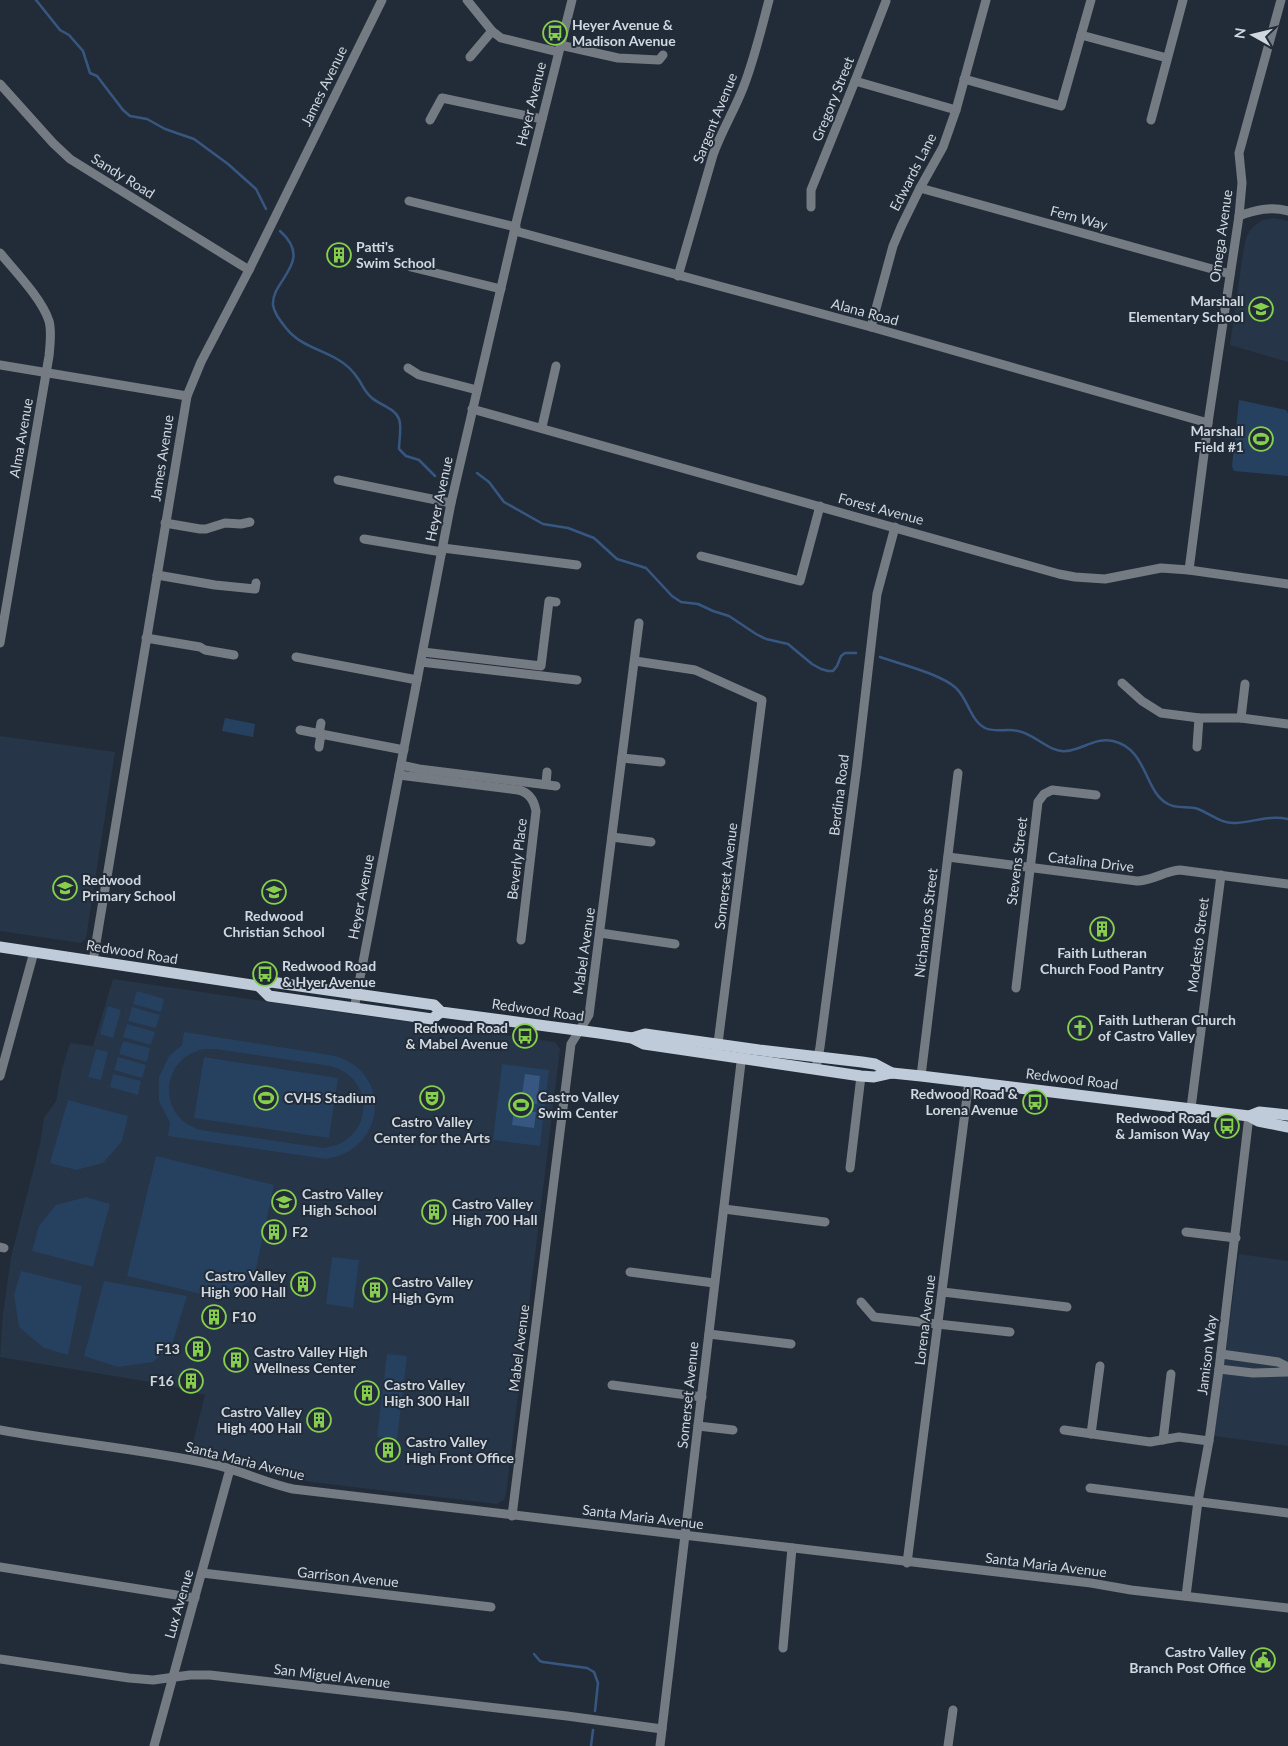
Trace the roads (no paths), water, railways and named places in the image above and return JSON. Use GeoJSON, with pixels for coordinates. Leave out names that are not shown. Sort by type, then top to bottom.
{"type":"FeatureCollection","features":[{"type":"Feature","properties":{"kind":"main road","name":"Redwood Road"},"geometry":{"type":"LineString","coordinates":[[0,947],[259,986],[271,982],[434,1005],[441,1012],[632,1038],[645,1034],[860,1076],[874,1077],[892,1073],[969,1081],[1249,1116],[1258,1121],[1288,1127]]}},
{"type":"Feature","properties":{"kind":"main road","name":"Redwood Road"},"geometry":{"type":"LineString","coordinates":[[259,986],[269,996],[432,1019],[441,1012]]}},
{"type":"Feature","properties":{"kind":"main road","name":"Redwood Road"},"geometry":{"type":"LineString","coordinates":[[742,1053],[818,1056],[875,1064],[892,1073]]}},
{"type":"Feature","properties":{"kind":"main road","name":"Redwood Road"},"geometry":{"type":"LineString","coordinates":[[1249,1116],[1259,1112],[1288,1115]]}},
{"type":"Feature","properties":{"kind":"street","name":"James Avenue"},"geometry":{"type":"LineString","coordinates":[[93,961],[187,396],[201,362],[249,270],[382,0]]}},
{"type":"Feature","properties":{"kind":"street"},"geometry":{"type":"LineString","coordinates":[[467,0],[492,31],[507,40],[618,58],[659,60],[664,56]]}},
{"type":"Feature","properties":{"kind":"street","name":"Heyer Avenue"},"geometry":{"type":"LineString","coordinates":[[354,1008],[451,504],[472,408],[572,0]]}},
{"type":"Feature","properties":{"kind":"street","name":"Sargent Avenue"},"geometry":{"type":"LineString","coordinates":[[678,276],[713,155],[719,137],[744,86],[769,0]]}},
{"type":"Feature","properties":{"kind":"street","name":"Edwards Lane"},"geometry":{"type":"LineString","coordinates":[[871,327],[900,227],[943,147],[956,110],[986,0]]}},
{"type":"Feature","properties":{"kind":"street"},"geometry":{"type":"LineString","coordinates":[[964,79],[1061,106],[1091,0]]}},
{"type":"Feature","properties":{"kind":"street"},"geometry":{"type":"LineString","coordinates":[[1151,120],[1183,0]]}},
{"type":"Feature","properties":{"kind":"street","name":"Omega Avenue"},"geometry":{"type":"LineString","coordinates":[[1189,570],[1242,183],[1239,153],[1281,0]]}},
{"type":"Feature","properties":{"kind":"street","name":"Gregory Street"},"geometry":{"type":"LineString","coordinates":[[810,207],[811,190],[886,1]]}},
{"type":"Feature","properties":{"kind":"street"},"geometry":{"type":"LineString","coordinates":[[470,57],[492,31]]}},
{"type":"Feature","properties":{"kind":"street"},"geometry":{"type":"LineString","coordinates":[[1081,35],[1167,58]]}},
{"type":"Feature","properties":{"kind":"street"},"geometry":{"type":"LineString","coordinates":[[855,81],[956,110]]}},
{"type":"Feature","properties":{"kind":"street","name":"Sandy Road"},"geometry":{"type":"LineString","coordinates":[[0,84],[49,139],[70,159],[109,185],[249,270]]}},
{"type":"Feature","properties":{"kind":"street"},"geometry":{"type":"LineString","coordinates":[[430,120],[442,98],[542,119]]}},
{"type":"Feature","properties":{"kind":"street","name":"Fern Way"},"geometry":{"type":"LineString","coordinates":[[920,188],[1230,274]]}},
{"type":"Feature","properties":{"kind":"street","name":"Alana Road"},"geometry":{"type":"LineString","coordinates":[[409,201],[678,276],[871,327],[1208,424]]}},
{"type":"Feature","properties":{"kind":"street"},"geometry":{"type":"LineString","coordinates":[[1238,216],[1264,209],[1278,208],[1288,211]]}},
{"type":"Feature","properties":{"kind":"street","name":"Alma Avenue"},"geometry":{"type":"LineString","coordinates":[[0,253],[38,300],[49,320],[50,344],[0,643]]}},
{"type":"Feature","properties":{"kind":"street"},"geometry":{"type":"LineString","coordinates":[[411,267],[501,289]]}},
{"type":"Feature","properties":{"kind":"street"},"geometry":{"type":"LineString","coordinates":[[0,365],[187,396]]}},
{"type":"Feature","properties":{"kind":"street"},"geometry":{"type":"LineString","coordinates":[[542,427],[556,366]]}},
{"type":"Feature","properties":{"kind":"street"},"geometry":{"type":"LineString","coordinates":[[408,368],[419,375],[477,390]]}},
{"type":"Feature","properties":{"kind":"street","name":"Forest Avenue"},"geometry":{"type":"LineString","coordinates":[[472,408],[1074,577],[1105,579],[1160,568],[1189,570],[1288,584]]}},
{"type":"Feature","properties":{"kind":"street"},"geometry":{"type":"LineString","coordinates":[[338,480],[451,504]]}},
{"type":"Feature","properties":{"kind":"street"},"geometry":{"type":"LineString","coordinates":[[702,556],[800,581],[820,506]]}},
{"type":"Feature","properties":{"kind":"street"},"geometry":{"type":"LineString","coordinates":[[165,523],[206,529],[225,524],[250,522]]}},
{"type":"Feature","properties":{"kind":"street","name":"Berdina Road"},"geometry":{"type":"LineString","coordinates":[[816,1068],[857,766],[877,594],[895,527]]}},
{"type":"Feature","properties":{"kind":"street"},"geometry":{"type":"LineString","coordinates":[[364,539],[577,565]]}},
{"type":"Feature","properties":{"kind":"street"},"geometry":{"type":"LineString","coordinates":[[157,575],[214,585],[256,589],[256,583]]}},
{"type":"Feature","properties":{"kind":"street"},"geometry":{"type":"LineString","coordinates":[[423,652],[541,666],[549,601],[556,602]]}},
{"type":"Feature","properties":{"kind":"street","name":"Mabel Avenue"},"geometry":{"type":"LineString","coordinates":[[512,1516],[571,1044],[589,1015],[639,623]]}},
{"type":"Feature","properties":{"kind":"street"},"geometry":{"type":"LineString","coordinates":[[146,638],[234,655]]}},
{"type":"Feature","properties":{"kind":"street"},"geometry":{"type":"LineString","coordinates":[[296,657],[417,680]]}},
{"type":"Feature","properties":{"kind":"street","name":"Somerset Avenue"},"geometry":{"type":"LineString","coordinates":[[635,661],[694,670],[762,700],[717,1049]]}},
{"type":"Feature","properties":{"kind":"street"},"geometry":{"type":"LineString","coordinates":[[421,662],[577,680]]}},
{"type":"Feature","properties":{"kind":"street"},"geometry":{"type":"LineString","coordinates":[[1122,683],[1142,701],[1161,713],[1199,718],[1241,718],[1288,724]]}},
{"type":"Feature","properties":{"kind":"street"},"geometry":{"type":"LineString","coordinates":[[1241,718],[1245,684]]}},
{"type":"Feature","properties":{"kind":"street"},"geometry":{"type":"LineString","coordinates":[[1198,747],[1199,718]]}},
{"type":"Feature","properties":{"kind":"street"},"geometry":{"type":"LineString","coordinates":[[319,747],[321,723]]}},
{"type":"Feature","properties":{"kind":"street"},"geometry":{"type":"LineString","coordinates":[[300,730],[404,750]]}},
{"type":"Feature","properties":{"kind":"street"},"geometry":{"type":"LineString","coordinates":[[622,758],[661,762]]}},
{"type":"Feature","properties":{"kind":"street"},"geometry":{"type":"LineString","coordinates":[[401,765],[419,769],[556,786]]}},
{"type":"Feature","properties":{"kind":"street"},"geometry":{"type":"LineString","coordinates":[[546,784],[547,772]]}},
{"type":"Feature","properties":{"kind":"street","name":"Nichandros Street"},"geometry":{"type":"LineString","coordinates":[[921,1076],[958,773]]}},
{"type":"Feature","properties":{"kind":"street","name":"Beverly Place"},"geometry":{"type":"LineString","coordinates":[[399,775],[518,790],[523,791],[531,798],[536,811],[521,940]]}},
{"type":"Feature","properties":{"kind":"street","name":"Stevens Street"},"geometry":{"type":"LineString","coordinates":[[1016,988],[1038,802],[1044,794],[1052,790],[1096,795]]}},
{"type":"Feature","properties":{"kind":"street"},"geometry":{"type":"LineString","coordinates":[[612,837],[651,842]]}},
{"type":"Feature","properties":{"kind":"street","name":"Catalina Drive"},"geometry":{"type":"LineString","coordinates":[[948,857],[1137,881],[1147,881],[1169,870],[1180,870],[1288,884]]}},
{"type":"Feature","properties":{"kind":"street","name":"Modesto Street"},"geometry":{"type":"LineString","coordinates":[[1191,1108],[1221,875]]}},
{"type":"Feature","properties":{"kind":"street"},"geometry":{"type":"LineString","coordinates":[[600,933],[675,944]]}},
{"type":"Feature","properties":{"kind":"street"},"geometry":{"type":"LineString","coordinates":[[0,1076],[34,952]]}},
{"type":"Feature","properties":{"kind":"street","name":"Somerset Avenue"},"geometry":{"type":"LineString","coordinates":[[660,1746],[742,1053]]}},
{"type":"Feature","properties":{"kind":"street"},"geometry":{"type":"LineString","coordinates":[[850,1168],[860,1076]]}},
{"type":"Feature","properties":{"kind":"street","name":"Lorena Avenue"},"geometry":{"type":"LineString","coordinates":[[908,1563],[969,1081]]}},
{"type":"Feature","properties":{"kind":"street","name":"Jamison Way"},"geometry":{"type":"LineString","coordinates":[[1186,1596],[1198,1501],[1209,1441],[1221,1354],[1249,1116]]}},
{"type":"Feature","properties":{"kind":"street"},"geometry":{"type":"LineString","coordinates":[[724,1209],[825,1222]]}},
{"type":"Feature","properties":{"kind":"street"},"geometry":{"type":"LineString","coordinates":[[1186,1232],[1236,1238]]}},
{"type":"Feature","properties":{"kind":"street"},"geometry":{"type":"LineString","coordinates":[[630,1272],[714,1283]]}},
{"type":"Feature","properties":{"kind":"street"},"geometry":{"type":"LineString","coordinates":[[943,1292],[1067,1307]]}},
{"type":"Feature","properties":{"kind":"street"},"geometry":{"type":"LineString","coordinates":[[861,1302],[874,1317],[1010,1332]]}},
{"type":"Feature","properties":{"kind":"street"},"geometry":{"type":"LineString","coordinates":[[708,1334],[791,1344]]}},
{"type":"Feature","properties":{"kind":"street"},"geometry":{"type":"LineString","coordinates":[[1221,1354],[1278,1362],[1288,1367]]}},
{"type":"Feature","properties":{"kind":"street"},"geometry":{"type":"LineString","coordinates":[[1091,1434],[1100,1366]]}},
{"type":"Feature","properties":{"kind":"street"},"geometry":{"type":"LineString","coordinates":[[1219,1369],[1253,1373],[1288,1372]]}},
{"type":"Feature","properties":{"kind":"street"},"geometry":{"type":"LineString","coordinates":[[1163,1440],[1171,1374]]}},
{"type":"Feature","properties":{"kind":"street"},"geometry":{"type":"LineString","coordinates":[[612,1385],[702,1397]]}},
{"type":"Feature","properties":{"kind":"street"},"geometry":{"type":"LineString","coordinates":[[698,1426],[733,1430]]}},
{"type":"Feature","properties":{"kind":"street","name":"Santa Maria Avenue"},"geometry":{"type":"LineString","coordinates":[[0,1430],[210,1464],[293,1490],[1091,1583],[1288,1608]]}},
{"type":"Feature","properties":{"kind":"street"},"geometry":{"type":"LineString","coordinates":[[1064,1430],[1150,1442],[1179,1437],[1209,1441]]}},
{"type":"Feature","properties":{"kind":"street","name":"Lux Avenue"},"geometry":{"type":"LineString","coordinates":[[154,1746],[230,1469]]}},
{"type":"Feature","properties":{"kind":"street"},"geometry":{"type":"LineString","coordinates":[[1090,1488],[1288,1512]]}},
{"type":"Feature","properties":{"kind":"street"},"geometry":{"type":"LineString","coordinates":[[783,1648],[792,1548]]}},
{"type":"Feature","properties":{"kind":"street"},"geometry":{"type":"LineString","coordinates":[[0,1567],[195,1598]]}},
{"type":"Feature","properties":{"kind":"street","name":"Garrison Avenue"},"geometry":{"type":"LineString","coordinates":[[202,1573],[491,1607]]}},
{"type":"Feature","properties":{"kind":"street","name":"San Miguel Avenue"},"geometry":{"type":"LineString","coordinates":[[0,1659],[153,1680],[190,1675],[210,1675],[567,1716],[662,1729]]}},
{"type":"Feature","properties":{"kind":"street"},"geometry":{"type":"LineString","coordinates":[[948,1746],[953,1710]]}},
{"type":"Feature","properties":{"kind":"waterway"},"geometry":{"type":"LineString","coordinates":[[36,0],[60,30],[69,35],[83,51],[90,73],[97,76],[123,110],[130,116],[147,119],[165,129],[194,139],[228,164],[256,189],[266,209]]}},
{"type":"Feature","properties":{"kind":"waterway"},"geometry":{"type":"LineString","coordinates":[[280,231],[290,242],[293,261],[274,296],[273,305],[278,317],[297,339],[347,366],[370,396],[397,415],[400,422],[399,449],[406,456],[419,460],[435,476]]}},
{"type":"Feature","properties":{"kind":"waterway"},"geometry":{"type":"LineString","coordinates":[[477,473],[489,482],[504,502],[543,524],[568,528],[594,538],[617,559],[646,568],[672,596],[681,602],[698,604],[729,616],[766,639],[788,644],[821,669],[833,671],[841,656],[845,653],[856,653]]}},
{"type":"Feature","properties":{"kind":"waterway"},"geometry":{"type":"LineString","coordinates":[[880,657],[931,674],[949,683],[956,688],[972,715],[985,728],[1014,730],[1024,733],[1060,751],[1072,750],[1106,740],[1124,746],[1139,761],[1160,798],[1171,806],[1198,809],[1231,823],[1274,818],[1288,819]]}},
{"type":"Feature","properties":{"kind":"waterway"},"geometry":{"type":"LineString","coordinates":[[534,1654],[543,1662],[587,1668],[594,1672],[598,1683],[595,1711]]}},
{"type":"Feature","properties":{"kind":"waterway"},"geometry":{"type":"LineString","coordinates":[[591,1746],[593,1730]]}},
{"type":"Feature","properties":{"kind":"place","name":"Heyer Avenue & Madison Avenue"},"geometry":{"type":"Point","coordinates":[555,33]}},
{"type":"Feature","properties":{"kind":"place","name":"Patti's Swim School"},"geometry":{"type":"Point","coordinates":[339,255]}},
{"type":"Feature","properties":{"kind":"place","name":"Marshall Elementary School"},"geometry":{"type":"Point","coordinates":[1261,309]}},
{"type":"Feature","properties":{"kind":"place","name":"Marshall Field #1"},"geometry":{"type":"Point","coordinates":[1261,439]}},
{"type":"Feature","properties":{"kind":"place","name":"Redwood Primary School"},"geometry":{"type":"Point","coordinates":[65,888]}},
{"type":"Feature","properties":{"kind":"place","name":"Redwood Christian School"},"geometry":{"type":"Point","coordinates":[274,892]}},
{"type":"Feature","properties":{"kind":"place","name":"Faith Lutheran Church Food Pantry"},"geometry":{"type":"Point","coordinates":[1102,929]}},
{"type":"Feature","properties":{"kind":"place","name":"Redwood Road & Hyer Avenue"},"geometry":{"type":"Point","coordinates":[265,974]}},
{"type":"Feature","properties":{"kind":"place","name":"Faith Lutheran Church of Castro Valley"},"geometry":{"type":"Point","coordinates":[1080,1028]}},
{"type":"Feature","properties":{"kind":"place","name":"Redwood Road & Mabel Avenue"},"geometry":{"type":"Point","coordinates":[525,1036]}},
{"type":"Feature","properties":{"kind":"place","name":"CVHS Stadium"},"geometry":{"type":"Point","coordinates":[266,1098]}},
{"type":"Feature","properties":{"kind":"place","name":"Castro Valley Center for the Arts"},"geometry":{"type":"Point","coordinates":[432,1098]}},
{"type":"Feature","properties":{"kind":"place","name":"Redwood Road & Lorena Avenue"},"geometry":{"type":"Point","coordinates":[1035,1102]}},
{"type":"Feature","properties":{"kind":"place","name":"Castro Valley Swim Center"},"geometry":{"type":"Point","coordinates":[521,1105]}},
{"type":"Feature","properties":{"kind":"place","name":"Redwood Road & Jamison Way"},"geometry":{"type":"Point","coordinates":[1227,1126]}},
{"type":"Feature","properties":{"kind":"place","name":"Castro Valley High School"},"geometry":{"type":"Point","coordinates":[284,1202]}},
{"type":"Feature","properties":{"kind":"place","name":"Castro Valley High 700 Hall"},"geometry":{"type":"Point","coordinates":[434,1212]}},
{"type":"Feature","properties":{"kind":"place","name":"F2"},"geometry":{"type":"Point","coordinates":[274,1232]}},
{"type":"Feature","properties":{"kind":"place","name":"Castro Valley High 900 Hall"},"geometry":{"type":"Point","coordinates":[303,1284]}},
{"type":"Feature","properties":{"kind":"place","name":"Castro Valley High Gym"},"geometry":{"type":"Point","coordinates":[375,1290]}},
{"type":"Feature","properties":{"kind":"place","name":"F10"},"geometry":{"type":"Point","coordinates":[214,1317]}},
{"type":"Feature","properties":{"kind":"place","name":"F13"},"geometry":{"type":"Point","coordinates":[198,1349]}},
{"type":"Feature","properties":{"kind":"place","name":"Castro Valley High Wellness Center"},"geometry":{"type":"Point","coordinates":[236,1360]}},
{"type":"Feature","properties":{"kind":"place","name":"F16"},"geometry":{"type":"Point","coordinates":[191,1381]}},
{"type":"Feature","properties":{"kind":"place","name":"Castro Valley High 300 Hall"},"geometry":{"type":"Point","coordinates":[367,1393]}},
{"type":"Feature","properties":{"kind":"place","name":"Castro Valley High 400 Hall"},"geometry":{"type":"Point","coordinates":[319,1420]}},
{"type":"Feature","properties":{"kind":"place","name":"Castro Valley High Front Office"},"geometry":{"type":"Point","coordinates":[388,1450]}},
{"type":"Feature","properties":{"kind":"place","name":"Castro Valley Branch Post Office"},"geometry":{"type":"Point","coordinates":[1263,1660]}}]}
